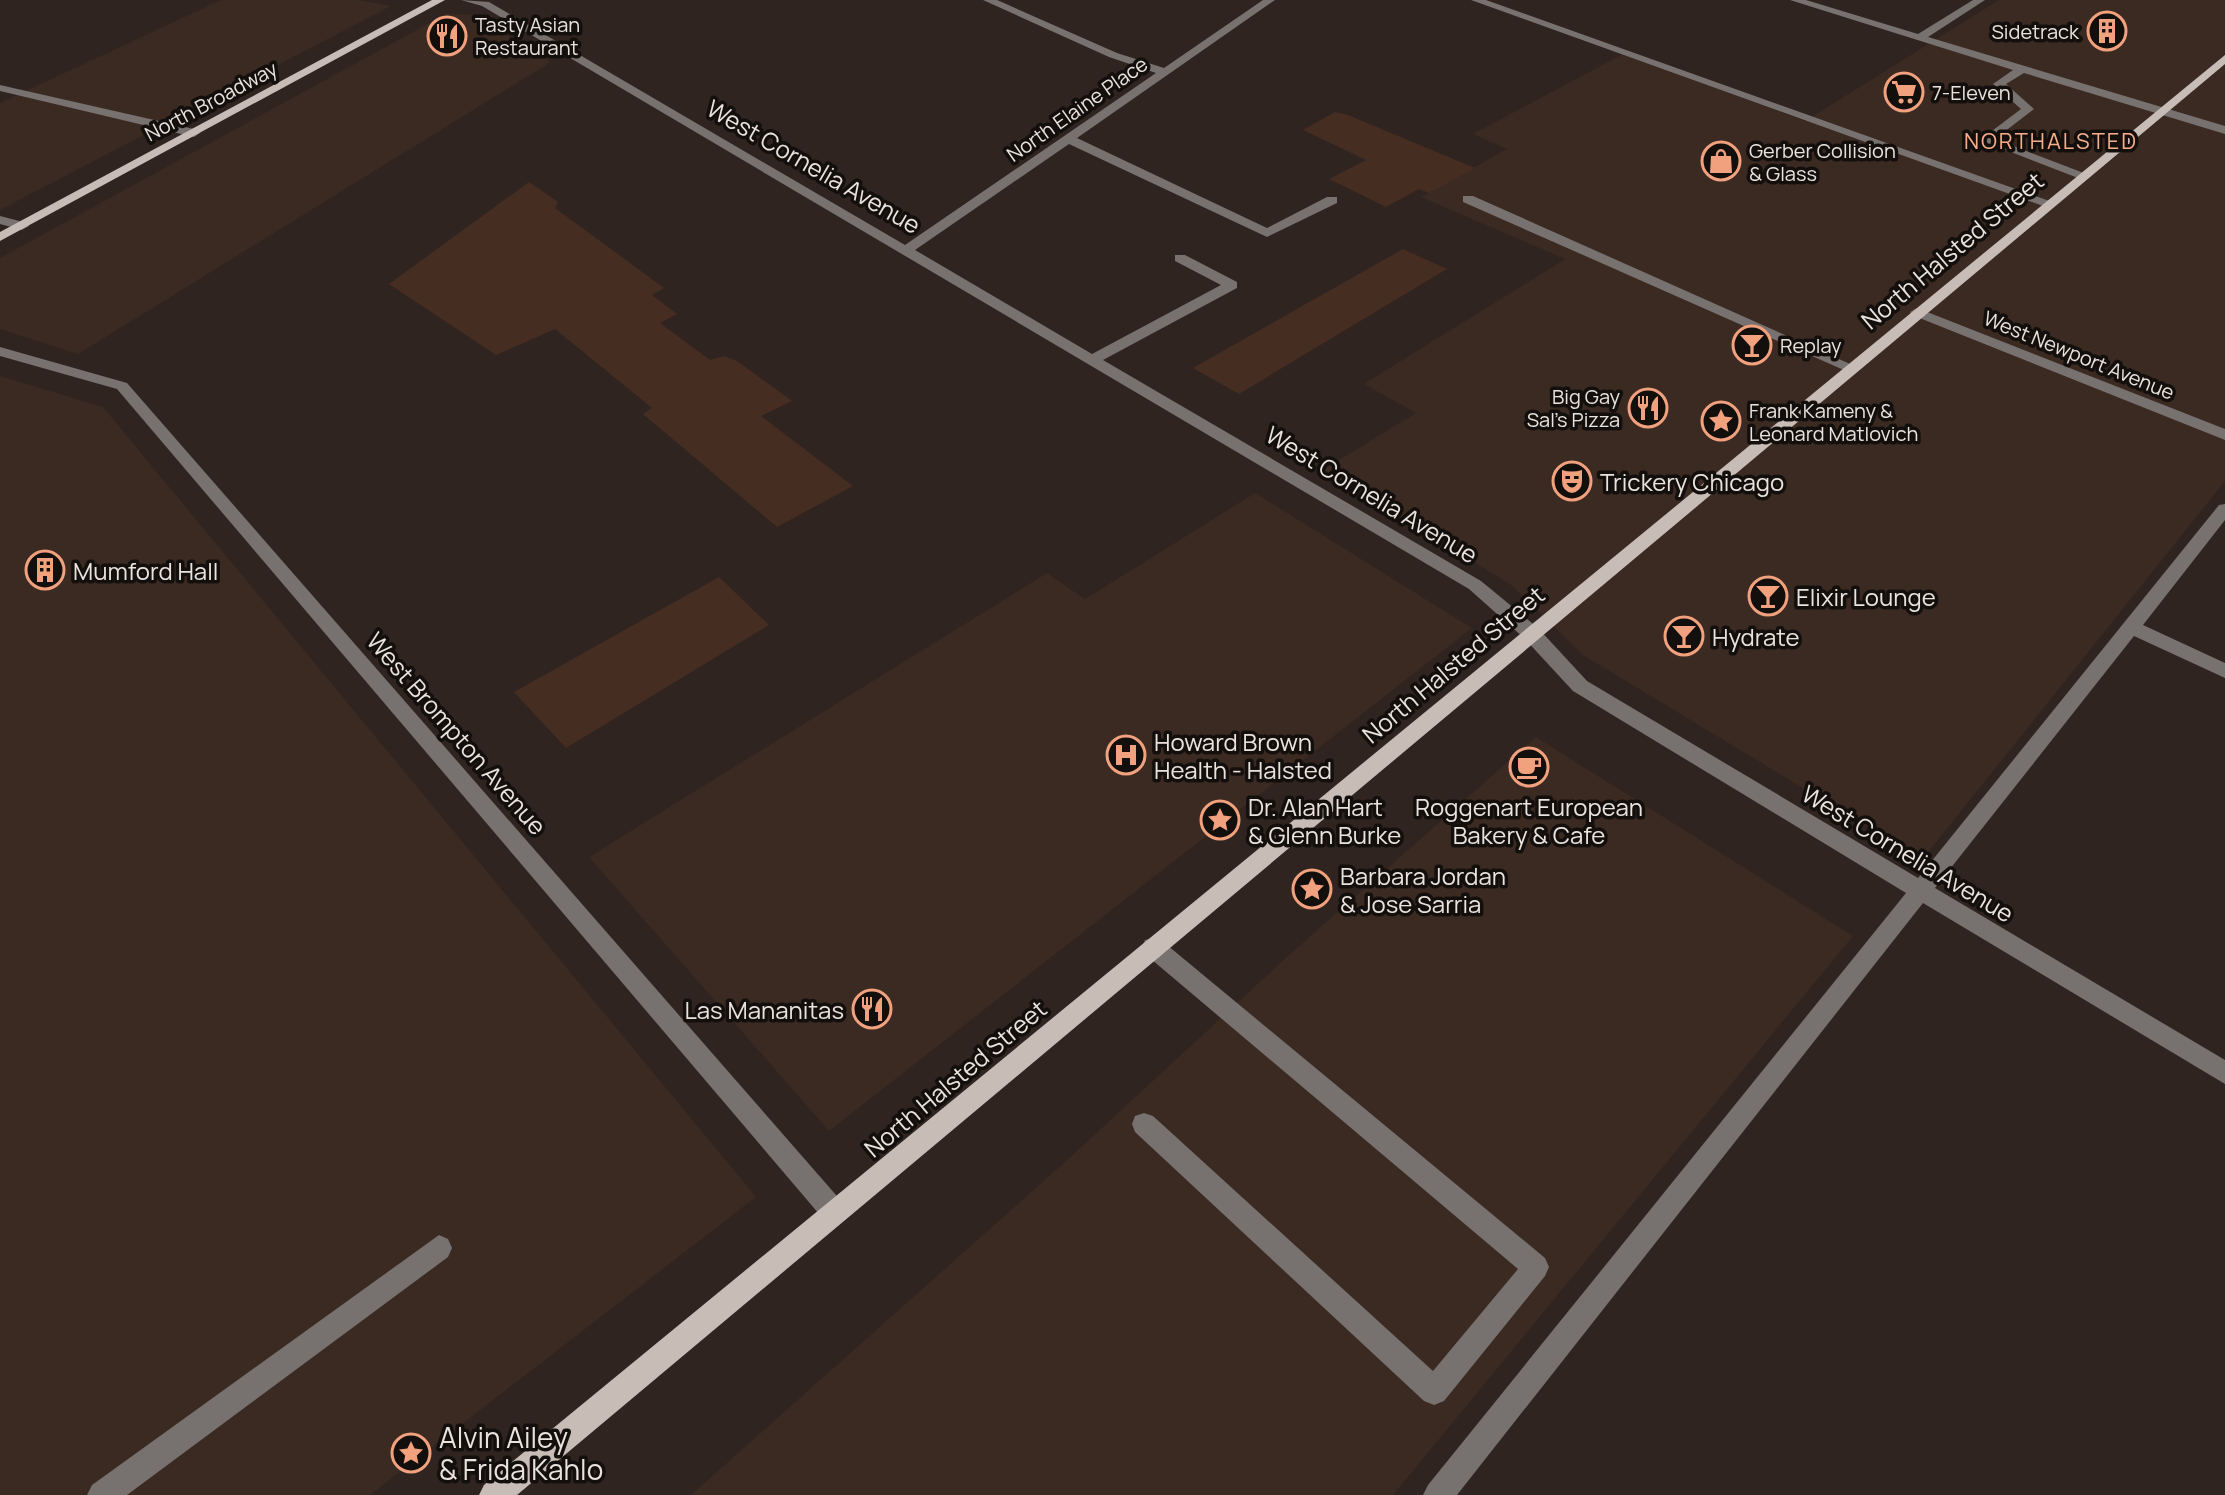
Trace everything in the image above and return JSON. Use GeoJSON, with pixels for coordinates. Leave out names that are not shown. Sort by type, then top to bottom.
{"type":"FeatureCollection","features":[{"type":"Feature","properties":{"kind":"main road","name":"North Broadway"},"geometry":{"type":"LineString","coordinates":[[0,237],[440,0]]}},
{"type":"Feature","properties":{"kind":"main road","name":"North Halsted Street"},"geometry":{"type":"LineString","coordinates":[[494,1495],[2225,58]]}},
{"type":"Feature","properties":{"kind":"street","name":"West Cornelia Avenue"},"geometry":{"type":"LineString","coordinates":[[466,0],[485,4],[1475,585],[1531,633],[1580,686],[2225,1073]]}},
{"type":"Feature","properties":{"kind":"street"},"geometry":{"type":"LineString","coordinates":[[988,0],[1113,55],[1165,72]]}},
{"type":"Feature","properties":{"kind":"street","name":"North Elaine Place"},"geometry":{"type":"LineString","coordinates":[[906,250],[1270,0]]}},
{"type":"Feature","properties":{"kind":"street"},"geometry":{"type":"LineString","coordinates":[[1476,0],[2048,203]]}},
{"type":"Feature","properties":{"kind":"street"},"geometry":{"type":"LineString","coordinates":[[1795,0],[2225,130]]}},
{"type":"Feature","properties":{"kind":"street"},"geometry":{"type":"LineString","coordinates":[[1919,38],[1980,0]]}},
{"type":"Feature","properties":{"kind":"street"},"geometry":{"type":"LineString","coordinates":[[2022,69],[1999,84],[2028,109],[1986,140],[2083,175]]}},
{"type":"Feature","properties":{"kind":"street"},"geometry":{"type":"LineString","coordinates":[[0,88],[194,133]]}},
{"type":"Feature","properties":{"kind":"street"},"geometry":{"type":"LineString","coordinates":[[1068,139],[1267,233],[1332,200]]}},
{"type":"Feature","properties":{"kind":"street"},"geometry":{"type":"LineString","coordinates":[[1468,199],[1851,368]]}},
{"type":"Feature","properties":{"kind":"street"},"geometry":{"type":"LineString","coordinates":[[0,220],[22,226]]}},
{"type":"Feature","properties":{"kind":"street"},"geometry":{"type":"LineString","coordinates":[[1092,360],[1232,285],[1180,258]]}},
{"type":"Feature","properties":{"kind":"street","name":"West Newport Avenue"},"geometry":{"type":"LineString","coordinates":[[1917,312],[2225,435]]}},
{"type":"Feature","properties":{"kind":"street","name":"West Brompton Avenue"},"geometry":{"type":"LineString","coordinates":[[0,351],[122,386],[834,1212]]}},
{"type":"Feature","properties":{"kind":"street"},"geometry":{"type":"LineString","coordinates":[[1438,1495],[2225,509]]}},
{"type":"Feature","properties":{"kind":"street"},"geometry":{"type":"LineString","coordinates":[[2131,627],[2225,671]]}},
{"type":"Feature","properties":{"kind":"street"},"geometry":{"type":"LineString","coordinates":[[1144,1124],[1434,1391],[1536,1267],[1153,947]]}},
{"type":"Feature","properties":{"kind":"street"},"geometry":{"type":"LineString","coordinates":[[102,1495],[439,1248]]}},
{"type":"Feature","properties":{"kind":"shaded area"},"geometry":{"type":"Polygon","coordinates":[[[221,0],[358,0],[391,6],[0,210],[0,103],[221,0]]]}},
{"type":"Feature","properties":{"kind":"shaded area"},"geometry":{"type":"Polygon","coordinates":[[[1999,0],[2225,0],[2225,481],[1922,860],[1583,655],[1510,584],[1323,470],[1416,413],[1364,384],[1565,259],[1421,197],[1507,149],[1473,134],[1623,54],[1805,121],[1999,0]]]}},
{"type":"Feature","properties":{"kind":"shaded area"},"geometry":{"type":"Polygon","coordinates":[[[446,14],[473,15],[551,62],[78,354],[0,329],[0,258],[446,14]]]}},
{"type":"Feature","properties":{"kind":"shaded area"},"geometry":{"type":"Polygon","coordinates":[[[1335,112],[1475,168],[1429,193],[1419,189],[1386,207],[1329,179],[1366,160],[1303,130],[1335,112]]]}},
{"type":"Feature","properties":{"kind":"shaded area"},"geometry":{"type":"Polygon","coordinates":[[[529,182],[558,202],[555,208],[664,288],[652,295],[677,314],[660,323],[710,360],[724,356],[737,361],[792,401],[761,416],[853,486],[777,527],[643,414],[652,408],[555,329],[496,355],[389,284],[529,182]]]}},
{"type":"Feature","properties":{"kind":"shaded area"},"geometry":{"type":"Polygon","coordinates":[[[1403,249],[1447,269],[1239,394],[1193,368],[1403,249]]]}},
{"type":"Feature","properties":{"kind":"shaded area"},"geometry":{"type":"Polygon","coordinates":[[[0,376],[103,407],[756,1197],[370,1495],[0,1495],[0,376]]]}},
{"type":"Feature","properties":{"kind":"shaded area"},"geometry":{"type":"Polygon","coordinates":[[[1255,493],[1472,628],[829,1131],[589,857],[1047,573],[1085,599],[1255,493]]]}},
{"type":"Feature","properties":{"kind":"shaded area"},"geometry":{"type":"Polygon","coordinates":[[[719,577],[769,625],[566,748],[514,692],[719,577]]]}},
{"type":"Feature","properties":{"kind":"shaded area"},"geometry":{"type":"Polygon","coordinates":[[[1536,737],[1853,936],[1393,1495],[691,1495],[1066,1161],[1288,956],[1536,737]]]}},
{"type":"Feature","properties":{"kind":"place","name":"Sidetrack"},"geometry":{"type":"Point","coordinates":[2107,31]}},
{"type":"Feature","properties":{"kind":"place","name":"Tasty Asian Restaurant"},"geometry":{"type":"Point","coordinates":[447,36]}},
{"type":"Feature","properties":{"kind":"place","name":"7-Eleven"},"geometry":{"type":"Point","coordinates":[1904,92]}},
{"type":"Feature","properties":{"kind":"place","name":"Gerber Collision & Glass"},"geometry":{"type":"Point","coordinates":[1721,161]}},
{"type":"Feature","properties":{"kind":"place","name":"Replay"},"geometry":{"type":"Point","coordinates":[1752,345]}},
{"type":"Feature","properties":{"kind":"place","name":"Big Gay Sal's Pizza"},"geometry":{"type":"Point","coordinates":[1648,408]}},
{"type":"Feature","properties":{"kind":"place","name":"Frank Kameny & Leonard Matlovich"},"geometry":{"type":"Point","coordinates":[1721,421]}},
{"type":"Feature","properties":{"kind":"place","name":"Trickery Chicago"},"geometry":{"type":"Point","coordinates":[1572,481]}},
{"type":"Feature","properties":{"kind":"place","name":"Mumford Hall"},"geometry":{"type":"Point","coordinates":[45,570]}},
{"type":"Feature","properties":{"kind":"place","name":"Elixir Lounge"},"geometry":{"type":"Point","coordinates":[1768,596]}},
{"type":"Feature","properties":{"kind":"place","name":"Hydrate"},"geometry":{"type":"Point","coordinates":[1684,636]}},
{"type":"Feature","properties":{"kind":"place","name":"Howard Brown Health - Halsted"},"geometry":{"type":"Point","coordinates":[1126,755]}},
{"type":"Feature","properties":{"kind":"place","name":"Roggenart European Bakery & Cafe"},"geometry":{"type":"Point","coordinates":[1529,767]}},
{"type":"Feature","properties":{"kind":"place","name":"Dr. Alan Hart & Glenn Burke"},"geometry":{"type":"Point","coordinates":[1220,820]}},
{"type":"Feature","properties":{"kind":"place","name":"Barbara Jordan & Jose Sarria"},"geometry":{"type":"Point","coordinates":[1312,889]}},
{"type":"Feature","properties":{"kind":"place","name":"Las Mananitas"},"geometry":{"type":"Point","coordinates":[872,1009]}},
{"type":"Feature","properties":{"kind":"place","name":"Alvin Ailey & Frida Kahlo"},"geometry":{"type":"Point","coordinates":[411,1453]}},
{"type":"Feature","properties":{"kind":"district","name":"NORTHALSTED"},"geometry":{"type":"Point","coordinates":[2051,141]}}]}
